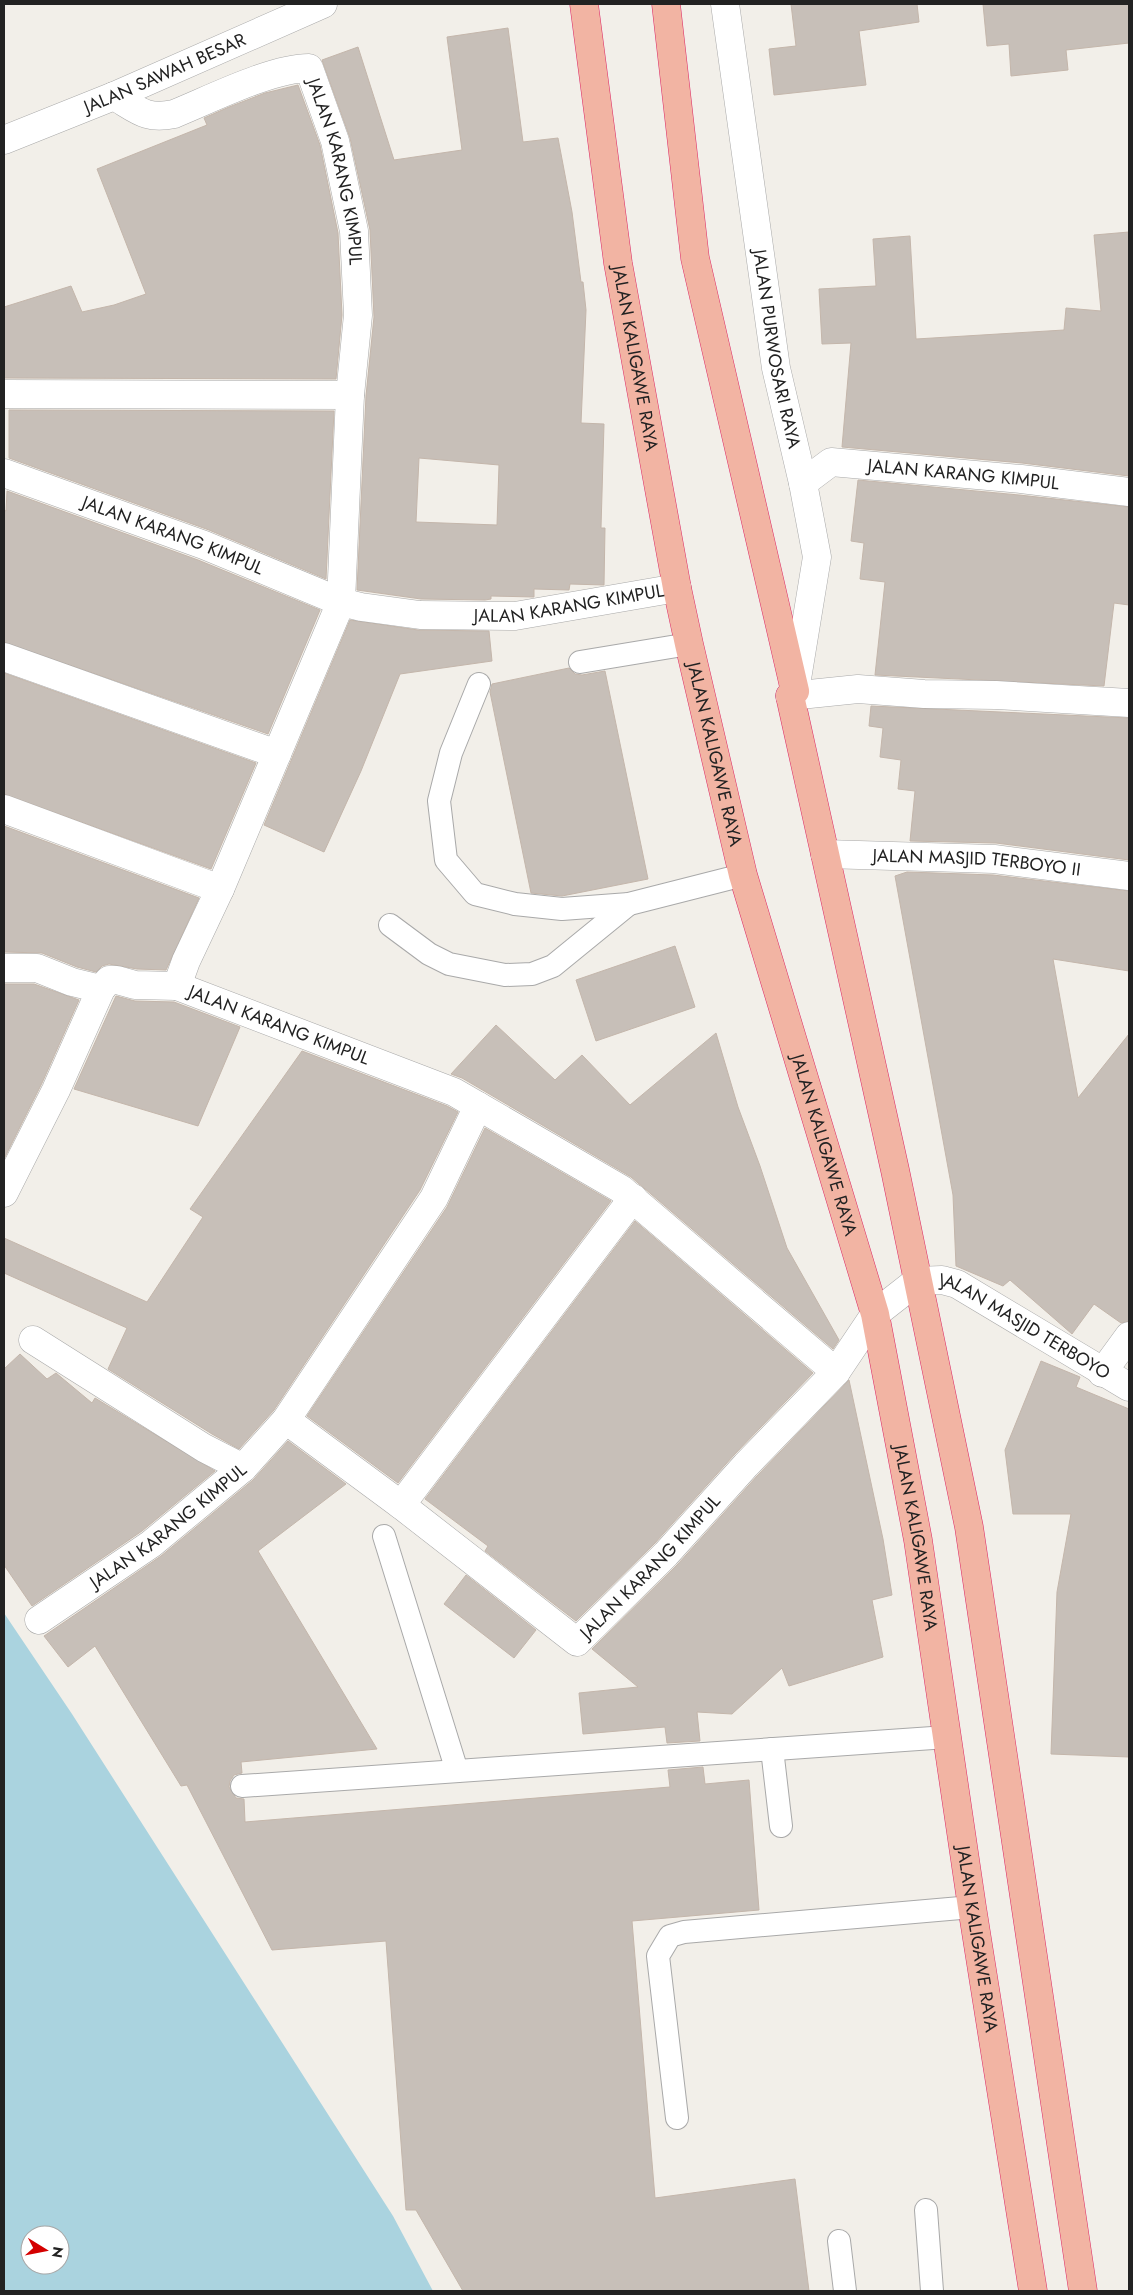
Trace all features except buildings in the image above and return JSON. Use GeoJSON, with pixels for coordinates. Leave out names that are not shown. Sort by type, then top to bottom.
{"type":"FeatureCollection","features":[{"type":"Feature","properties":{"kind":"highway","name":"JALAN KALIGAWE RAYA"},"geometry":{"type":"LineString","coordinates":[[584,4],[618,263],[677,588],[689,644],[743,875],[875,1314],[918,1540],[972,1907],[1033,2291]]}},
{"type":"Feature","properties":{"kind":"highway"},"geometry":{"type":"LineString","coordinates":[[666,4],[695,258],[793,694],[825,854],[896,1170],[917,1281],[969,1527],[1083,2291]]}},
{"type":"Feature","properties":{"kind":"street","name":"JALAN SAWAH BESAR"},"geometry":{"type":"LineString","coordinates":[[4,140],[114,96],[323,4]]}},
{"type":"Feature","properties":{"kind":"street","name":"JALAN PURWOSARI RAYA"},"geometry":{"type":"LineString","coordinates":[[726,4],[776,368],[803,483],[817,557],[793,694]]}},
{"type":"Feature","properties":{"kind":"street","name":"JALAN KARANG KIMPUL"},"geometry":{"type":"LineString","coordinates":[[114,96],[148,116],[162,116],[174,114],[274,74],[297,68],[310,68],[336,141],[354,231],[358,315],[350,396],[341,602],[220,889],[186,961],[177,986],[454,1092],[621,1189],[836,1372]]}},
{"type":"Feature","properties":{"kind":"street"},"geometry":{"type":"LineString","coordinates":[[4,394],[350,396]]}},
{"type":"Feature","properties":{"kind":"street","name":"JALAN KARANG KIMPUL"},"geometry":{"type":"LineString","coordinates":[[803,483],[831,462],[1021,478],[1129,492]]}},
{"type":"Feature","properties":{"kind":"street","name":"JALAN KARANG KIMPUL"},"geometry":{"type":"LineString","coordinates":[[4,473],[204,545],[341,602],[361,607],[420,615],[516,616],[677,588]]}},
{"type":"Feature","properties":{"kind":"street"},"geometry":{"type":"LineString","coordinates":[[4,657],[277,754]]}},
{"type":"Feature","properties":{"kind":"street"},"geometry":{"type":"LineString","coordinates":[[793,694],[858,689],[924,694],[996,695],[1129,703]]}},
{"type":"Feature","properties":{"kind":"street"},"geometry":{"type":"LineString","coordinates":[[4,809],[220,889]]}},
{"type":"Feature","properties":{"kind":"street","name":"JALAN MASJID TERBOYO II"},"geometry":{"type":"LineString","coordinates":[[825,854],[994,859],[1129,876]]}},
{"type":"Feature","properties":{"kind":"street"},"geometry":{"type":"LineString","coordinates":[[4,968],[37,968],[72,982],[101,989]]}},
{"type":"Feature","properties":{"kind":"street"},"geometry":{"type":"LineString","coordinates":[[4,1193],[56,1090],[101,989],[109,980],[117,980],[135,985],[177,986]]}},
{"type":"Feature","properties":{"kind":"street","name":"JALAN KARANG KIMPUL"},"geometry":{"type":"LineString","coordinates":[[39,1620],[151,1544],[243,1468],[286,1420],[434,1198],[478,1106]]}},
{"type":"Feature","properties":{"kind":"street"},"geometry":{"type":"LineString","coordinates":[[401,1505],[633,1198]]}},
{"type":"Feature","properties":{"kind":"street","name":"JALAN MASJID TERBOYO"},"geometry":{"type":"LineString","coordinates":[[917,1281],[942,1280],[957,1284],[1129,1388]]}},
{"type":"Feature","properties":{"kind":"street","name":"JALAN KARANG KIMPUL"},"geometry":{"type":"LineString","coordinates":[[286,1420],[401,1505],[577,1642],[666,1554],[746,1465],[836,1372],[875,1314],[917,1281]]}},
{"type":"Feature","properties":{"kind":"street"},"geometry":{"type":"LineString","coordinates":[[1102,1373],[1129,1336]]}},
{"type":"Feature","properties":{"kind":"street"},"geometry":{"type":"LineString","coordinates":[[34,1340],[204,1448],[243,1468]]}},
{"type":"Feature","properties":{"kind":"lane"},"geometry":{"type":"LineString","coordinates":[[580,662],[689,644]]}},
{"type":"Feature","properties":{"kind":"lane"},"geometry":{"type":"LineString","coordinates":[[478,684],[451,753],[439,801],[446,860],[475,894],[515,904],[562,909],[629,904],[743,875]]}},
{"type":"Feature","properties":{"kind":"lane"},"geometry":{"type":"LineString","coordinates":[[390,924],[430,954],[450,964],[505,975],[532,974],[553,966],[629,904]]}},
{"type":"Feature","properties":{"kind":"lane"},"geometry":{"type":"LineString","coordinates":[[384,1536],[457,1771]]}},
{"type":"Feature","properties":{"kind":"lane"},"geometry":{"type":"LineString","coordinates":[[242,1786],[947,1737]]}},
{"type":"Feature","properties":{"kind":"lane"},"geometry":{"type":"LineString","coordinates":[[772,1749],[781,1826]]}},
{"type":"Feature","properties":{"kind":"lane"},"geometry":{"type":"LineString","coordinates":[[677,2118],[658,1956],[670,1936],[693,1931],[972,1907]]}},
{"type":"Feature","properties":{"kind":"lane"},"geometry":{"type":"LineString","coordinates":[[926,2210],[932,2291]]}},
{"type":"Feature","properties":{"kind":"lane"},"geometry":{"type":"LineString","coordinates":[[839,2241],[845,2291]]}},
{"type":"Feature","properties":{"kind":"water"},"geometry":{"type":"Polygon","coordinates":[[[4,1613],[72,1714],[393,2216],[433,2291],[4,2291],[4,1613]]]}}]}
